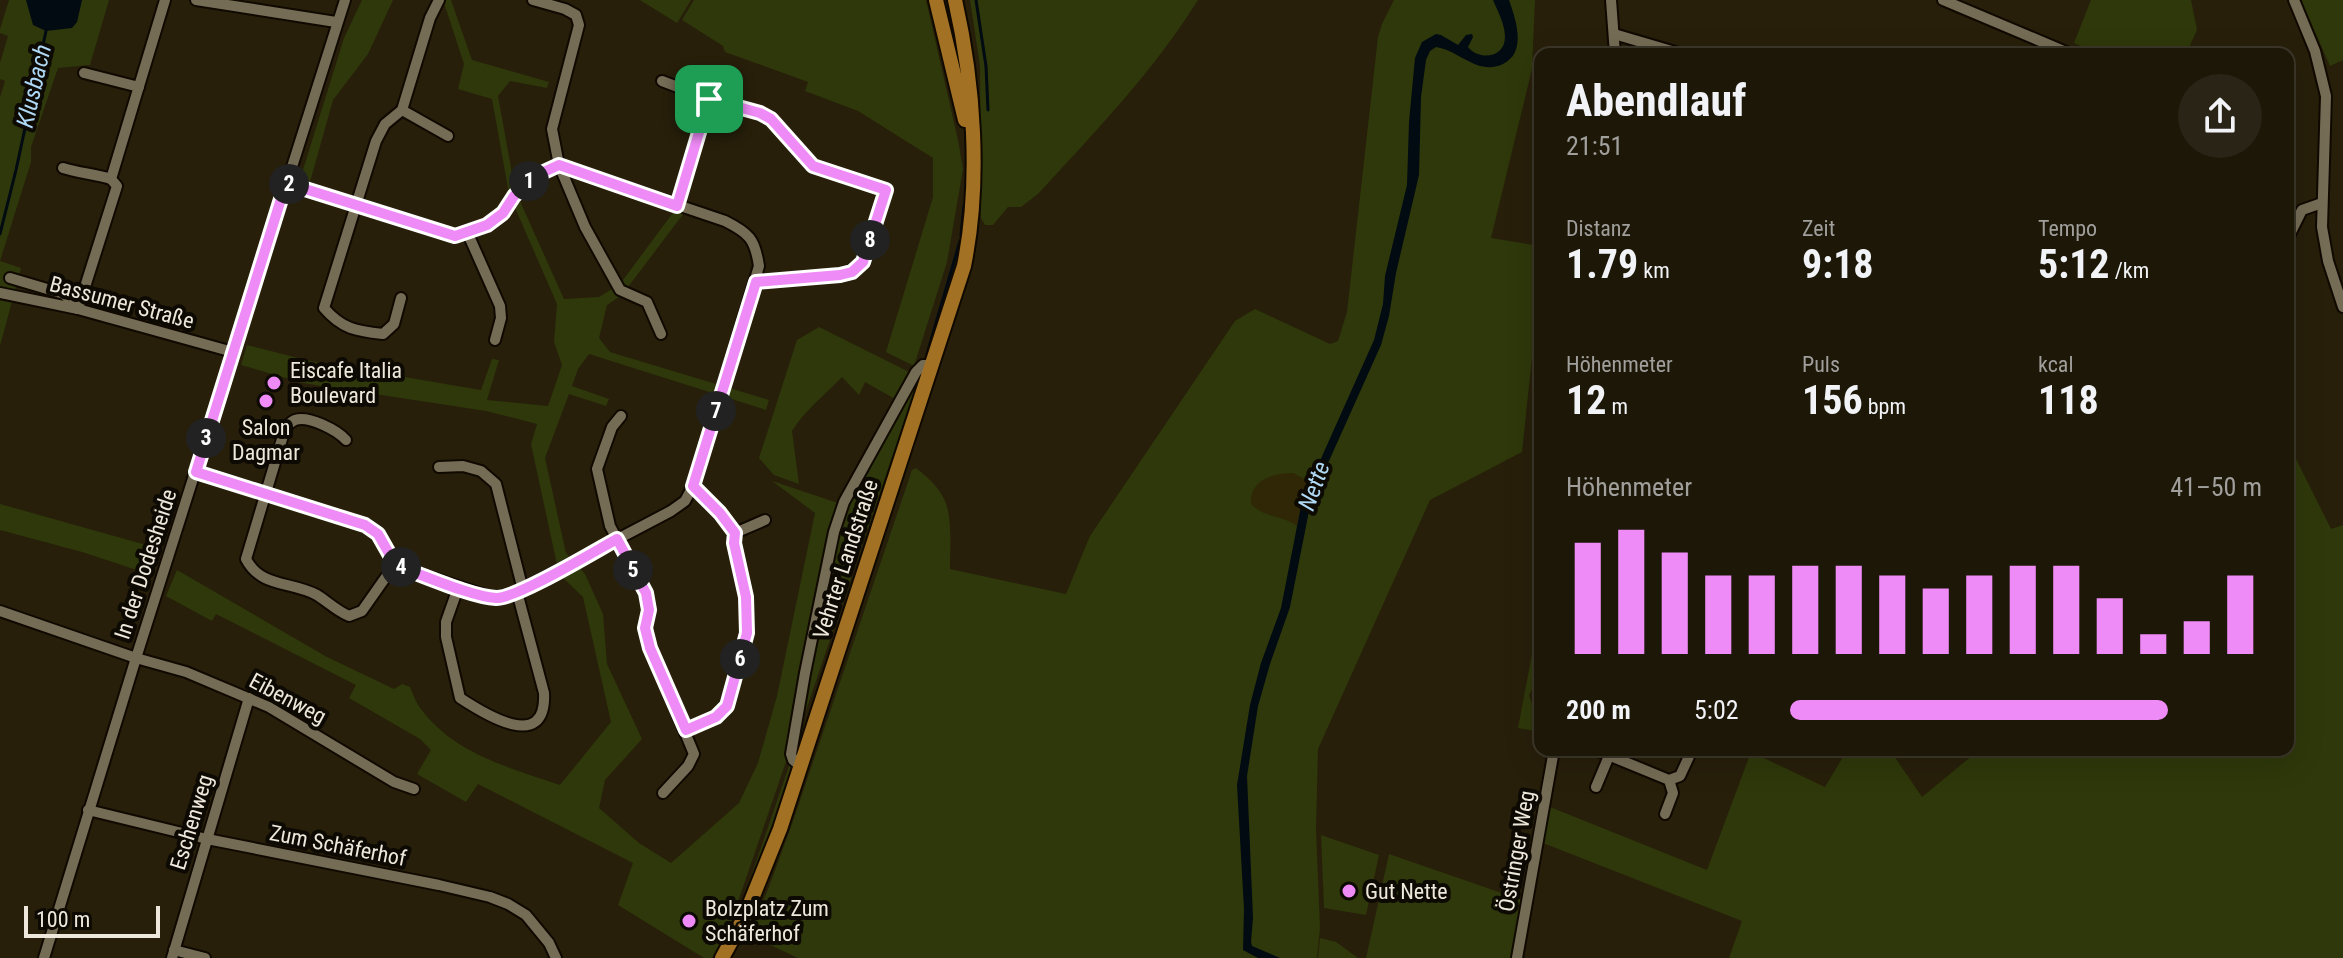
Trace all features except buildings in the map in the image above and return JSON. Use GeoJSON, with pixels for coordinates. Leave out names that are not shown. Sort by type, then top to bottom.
{"type":"FeatureCollection","features":[{"type":"Feature","properties":{"kind":"main road","name":"Vehrter Landstraße"},"geometry":{"type":"LineString","coordinates":[[936,0],[972,149]]}},
{"type":"Feature","properties":{"kind":"main road","name":"Vehrter Landstraße"},"geometry":{"type":"LineString","coordinates":[[722,958],[766,869],[964,266],[973,174],[967,60],[955,0]]}},
{"type":"Feature","properties":{"kind":"street"},"geometry":{"type":"LineString","coordinates":[[111,179],[165,0]]}},
{"type":"Feature","properties":{"kind":"street"},"geometry":{"type":"LineString","coordinates":[[196,0],[336,22]]}},
{"type":"Feature","properties":{"kind":"street","name":"In der Dodesheide"},"geometry":{"type":"LineString","coordinates":[[44,958],[345,0]]}},
{"type":"Feature","properties":{"kind":"street"},"geometry":{"type":"LineString","coordinates":[[401,298],[394,324],[383,334],[352,331],[324,308],[376,141],[385,124],[402,110],[430,18],[439,0]]}},
{"type":"Feature","properties":{"kind":"street"},"geometry":{"type":"LineString","coordinates":[[533,0],[576,15],[579,25],[552,129],[559,165],[585,227],[620,290],[647,302],[661,334]]}},
{"type":"Feature","properties":{"kind":"street"},"geometry":{"type":"LineString","coordinates":[[1611,0],[1615,48]]}},
{"type":"Feature","properties":{"kind":"street"},"geometry":{"type":"LineString","coordinates":[[1943,0],[2057,48]]}},
{"type":"Feature","properties":{"kind":"street"},"geometry":{"type":"LineString","coordinates":[[2294,0],[2315,51],[2326,96],[2322,227],[2328,261],[2343,307]]}},
{"type":"Feature","properties":{"kind":"street"},"geometry":{"type":"LineString","coordinates":[[1614,34],[1662,48]]}},
{"type":"Feature","properties":{"kind":"street"},"geometry":{"type":"LineString","coordinates":[[84,73],[139,87]]}},
{"type":"Feature","properties":{"kind":"street"},"geometry":{"type":"LineString","coordinates":[[662,81],[709,99],[760,113],[771,119],[813,166],[886,190],[863,262],[852,272],[756,282]]}},
{"type":"Feature","properties":{"kind":"street"},"geometry":{"type":"LineString","coordinates":[[677,206],[709,99]]}},
{"type":"Feature","properties":{"kind":"street"},"geometry":{"type":"LineString","coordinates":[[402,110],[448,136]]}},
{"type":"Feature","properties":{"kind":"street"},"geometry":{"type":"LineString","coordinates":[[196,472],[365,525],[378,534],[395,564],[497,599],[520,591],[685,501],[693,486],[756,282],[759,266],[757,252],[744,230],[559,165],[533,177],[514,196],[503,213],[487,225],[455,236],[286,183]]}},
{"type":"Feature","properties":{"kind":"street"},"geometry":{"type":"LineString","coordinates":[[10,278],[64,294],[78,309],[117,186],[111,179],[63,168]]}},
{"type":"Feature","properties":{"kind":"street"},"geometry":{"type":"LineString","coordinates":[[2294,226],[2302,210],[2322,203]]}},
{"type":"Feature","properties":{"kind":"street"},"geometry":{"type":"LineString","coordinates":[[468,234],[500,306],[501,318],[495,340]]}},
{"type":"Feature","properties":{"kind":"street","name":"Bassumer Straße"},"geometry":{"type":"LineString","coordinates":[[0,293],[78,309],[233,352]]}},
{"type":"Feature","properties":{"kind":"street","name":"Vehrter Landstraße"},"geometry":{"type":"LineString","coordinates":[[800,766],[791,754],[834,532],[844,502],[916,372],[923,365],[932,365]]}},
{"type":"Feature","properties":{"kind":"street"},"geometry":{"type":"LineString","coordinates":[[621,416],[612,427],[597,469],[610,526],[646,593],[649,610],[645,628],[650,648],[694,754],[688,766],[663,793]]}},
{"type":"Feature","properties":{"kind":"street"},"geometry":{"type":"LineString","coordinates":[[346,440],[337,431],[305,420],[291,422],[285,429],[246,559],[251,569],[261,577],[317,595],[349,616],[362,611],[395,564]]}},
{"type":"Feature","properties":{"kind":"street"},"geometry":{"type":"LineString","coordinates":[[439,467],[463,466],[481,471],[496,484],[544,693],[544,708],[532,724],[519,728],[483,714],[460,698],[446,637],[446,622],[458,588]]}},
{"type":"Feature","properties":{"kind":"street"},"geometry":{"type":"LineString","coordinates":[[686,730],[716,717],[727,706],[747,633],[746,597],[734,543],[735,533],[693,486]]}},
{"type":"Feature","properties":{"kind":"street"},"geometry":{"type":"LineString","coordinates":[[735,533],[765,520]]}},
{"type":"Feature","properties":{"kind":"street","name":"Eibenweg"},"geometry":{"type":"LineString","coordinates":[[0,611],[186,672],[249,698],[394,782],[414,789]]}},
{"type":"Feature","properties":{"kind":"street","name":"Eschenweg"},"geometry":{"type":"LineString","coordinates":[[173,954],[249,698]]}},
{"type":"Feature","properties":{"kind":"street","name":"Östringer Weg"},"geometry":{"type":"LineString","coordinates":[[1517,958],[1553,756]]}},
{"type":"Feature","properties":{"kind":"street"},"geometry":{"type":"LineString","coordinates":[[1596,787],[1601,756]]}},
{"type":"Feature","properties":{"kind":"street"},"geometry":{"type":"LineString","coordinates":[[1612,756],[1669,780],[1680,776],[1689,756]]}},
{"type":"Feature","properties":{"kind":"street"},"geometry":{"type":"LineString","coordinates":[[1665,814],[1673,793],[1669,780]]}},
{"type":"Feature","properties":{"kind":"street","name":"Zum Schäferhof"},"geometry":{"type":"LineString","coordinates":[[88,810],[207,839],[490,897],[526,915],[549,943],[556,958]]}},
{"type":"Feature","properties":{"kind":"street"},"geometry":{"type":"LineString","coordinates":[[173,954],[205,958]]}},
{"type":"Feature","properties":{"kind":"green space"},"geometry":{"type":"Polygon","coordinates":[[[9,0],[109,0],[90,65],[58,68],[31,147],[31,162],[0,261],[0,97],[5,81],[0,79],[0,63],[8,36],[0,33],[0,29],[9,0]]]}},
{"type":"Feature","properties":{"kind":"green space"},"geometry":{"type":"Polygon","coordinates":[[[362,0],[393,0],[368,54],[333,100],[310,182],[302,173],[344,38],[362,0]]]}},
{"type":"Feature","properties":{"kind":"green space"},"geometry":{"type":"Polygon","coordinates":[[[443,0],[451,0],[472,60],[549,82],[547,88],[510,81],[498,96],[515,190],[564,299],[599,297],[620,284],[675,210],[684,213],[622,295],[607,305],[599,338],[610,352],[769,400],[766,410],[589,354],[578,369],[572,386],[609,399],[606,406],[569,394],[545,458],[566,553],[585,574],[603,614],[607,664],[642,739],[605,780],[599,808],[639,843],[671,863],[739,803],[758,763],[777,696],[815,513],[772,481],[847,506],[919,378],[730,925],[712,958],[704,958],[618,905],[633,863],[478,784],[466,802],[417,774],[431,750],[420,739],[349,698],[356,685],[216,614],[212,621],[166,596],[177,570],[327,657],[394,689],[402,684],[410,687],[419,707],[434,724],[484,758],[560,785],[611,722],[583,597],[559,574],[531,444],[537,424],[486,411],[303,383],[241,365],[247,345],[310,361],[481,390],[492,359],[499,360],[487,400],[548,406],[562,365],[554,342],[557,304],[509,194],[492,99],[458,89],[464,64],[443,0]]]}},
{"type":"Feature","properties":{"kind":"green space"},"geometry":{"type":"Polygon","coordinates":[[[640,0],[691,0],[677,23],[640,0]]]}},
{"type":"Feature","properties":{"kind":"green space"},"geometry":{"type":"Polygon","coordinates":[[[694,0],[926,0],[963,169],[947,262],[914,366],[886,352],[933,197],[933,158],[858,111],[805,91],[808,82],[725,52],[723,46],[682,20],[694,0]]]}},
{"type":"Feature","properties":{"kind":"green space"},"geometry":{"type":"Polygon","coordinates":[[[970,0],[1198,0],[1143,77],[1038,194],[1021,207],[1008,207],[993,225],[985,225],[981,218],[980,66],[970,0]]]}},
{"type":"Feature","properties":{"kind":"green space"},"geometry":{"type":"Polygon","coordinates":[[[1394,0],[1535,0],[1532,69],[1491,238],[1534,245],[1534,339],[1522,452],[1430,500],[1318,749],[1316,828],[1320,928],[1317,958],[798,958],[747,934],[767,892],[792,824],[912,470],[916,468],[931,481],[946,504],[950,569],[1066,594],[1090,536],[1235,321],[1255,309],[1330,344],[1338,341],[1347,312],[1378,37],[1394,0]]]}},
{"type":"Feature","properties":{"kind":"green space"},"geometry":{"type":"Polygon","coordinates":[[[2091,0],[2191,0],[2197,30],[2189,48],[2085,48],[2074,43],[2091,0]]]}},
{"type":"Feature","properties":{"kind":"green space"},"geometry":{"type":"Polygon","coordinates":[[[2301,0],[2343,0],[2343,60],[2330,66],[2301,0]]]}},
{"type":"Feature","properties":{"kind":"green space"},"geometry":{"type":"Polygon","coordinates":[[[0,261],[21,268],[0,346],[0,261]]]}},
{"type":"Feature","properties":{"kind":"green space"},"geometry":{"type":"Polygon","coordinates":[[[819,327],[909,372],[895,399],[865,382],[859,395],[842,377],[809,409],[792,431],[799,484],[774,475],[759,458],[797,340],[819,327]]]}},
{"type":"Feature","properties":{"kind":"green space"},"geometry":{"type":"Polygon","coordinates":[[[2294,455],[2331,529],[2343,525],[2343,958],[1729,958],[1742,921],[1543,843],[1550,807],[1707,870],[1750,756],[1759,756],[1825,787],[1843,756],[1894,756],[1922,797],[1972,756],[2294,756],[2294,455]]]}},
{"type":"Feature","properties":{"kind":"green space"},"geometry":{"type":"Polygon","coordinates":[[[0,504],[157,548],[149,574],[0,530],[0,504]]]}},
{"type":"Feature","properties":{"kind":"green space"},"geometry":{"type":"Polygon","coordinates":[[[1534,644],[1534,686],[1529,695],[1534,710],[1534,731],[1518,728],[1534,644]]]}},
{"type":"Feature","properties":{"kind":"green space"},"geometry":{"type":"Polygon","coordinates":[[[790,763],[794,771],[744,907],[746,891],[790,763]]]}},
{"type":"Feature","properties":{"kind":"green space"},"geometry":{"type":"Polygon","coordinates":[[[1321,835],[1379,855],[1366,915],[1324,908],[1321,835]]]}},
{"type":"Feature","properties":{"kind":"green space"},"geometry":{"type":"Polygon","coordinates":[[[1389,854],[1522,900],[1512,958],[1366,958],[1389,854]]]}},
{"type":"Feature","properties":{"kind":"green space"},"geometry":{"type":"Polygon","coordinates":[[[1320,938],[1336,942],[1358,958],[1318,958],[1320,938]]]}},
{"type":"Feature","properties":{"kind":"sand"},"geometry":{"type":"Polygon","coordinates":[[[1293,473],[1310,482],[1297,526],[1262,512],[1251,504],[1251,496],[1258,484],[1278,474],[1293,473]]]}},
{"type":"Feature","properties":{"kind":"water"},"geometry":{"type":"Polygon","coordinates":[[[26,0],[82,0],[77,22],[72,28],[46,31],[33,25],[26,0]]]}},
{"type":"Feature","properties":{"kind":"water","name":"Nette"},"geometry":{"type":"Polygon","coordinates":[[[1493,0],[1509,0],[1514,17],[1518,35],[1515,52],[1510,59],[1497,66],[1484,67],[1436,47],[1426,60],[1421,97],[1419,175],[1389,316],[1381,345],[1311,501],[1290,607],[1258,706],[1247,776],[1253,918],[1251,942],[1252,946],[1280,958],[1258,958],[1243,950],[1244,909],[1237,785],[1250,705],[1281,608],[1302,501],[1374,340],[1383,304],[1385,276],[1407,185],[1415,58],[1422,42],[1436,34],[1458,45],[1466,35],[1472,34],[1468,47],[1473,51],[1485,56],[1496,53],[1504,44],[1505,37],[1503,23],[1493,0]]]}},
{"type":"Feature","properties":{"kind":"waterway"},"geometry":{"type":"LineString","coordinates":[[976,0],[986,66],[988,110]]}},
{"type":"Feature","properties":{"kind":"waterway","name":"Klusbach"},"geometry":{"type":"LineString","coordinates":[[0,234],[46,31]]}},
{"type":"Feature","properties":{"kind":"waterway"},"geometry":{"type":"LineString","coordinates":[[961,235],[964,206]]}},
{"type":"Feature","properties":{"kind":"waterway"},"geometry":{"type":"LineString","coordinates":[[927,354],[960,241]]}},
{"type":"Feature","properties":{"kind":"place","name":"Eiscafe Italia Boulevard"},"geometry":{"type":"Point","coordinates":[274,383]}},
{"type":"Feature","properties":{"kind":"place","name":"Salon Dagmar"},"geometry":{"type":"Point","coordinates":[266,401]}},
{"type":"Feature","properties":{"kind":"place","name":"Gut Nette"},"geometry":{"type":"Point","coordinates":[1349,891]}},
{"type":"Feature","properties":{"kind":"place","name":"Bolzplatz Zum Schäferhof"},"geometry":{"type":"Point","coordinates":[689,921]}},
{"type":"Feature","properties":{"kind":"route"},"geometry":{"type":"LineString","coordinates":[[709,99],[771,119],[813,166],[886,190],[863,262],[852,272],[756,282],[693,486],[735,533],[734,543],[746,597],[747,633],[727,706],[716,717],[686,730],[650,648],[645,628],[649,610],[646,593],[617,539],[523,590],[497,599],[402,568],[395,564],[378,534],[365,525],[196,472],[286,183],[455,236],[487,225],[503,213],[514,196],[533,177],[559,165],[677,206],[709,99]]}}]}
